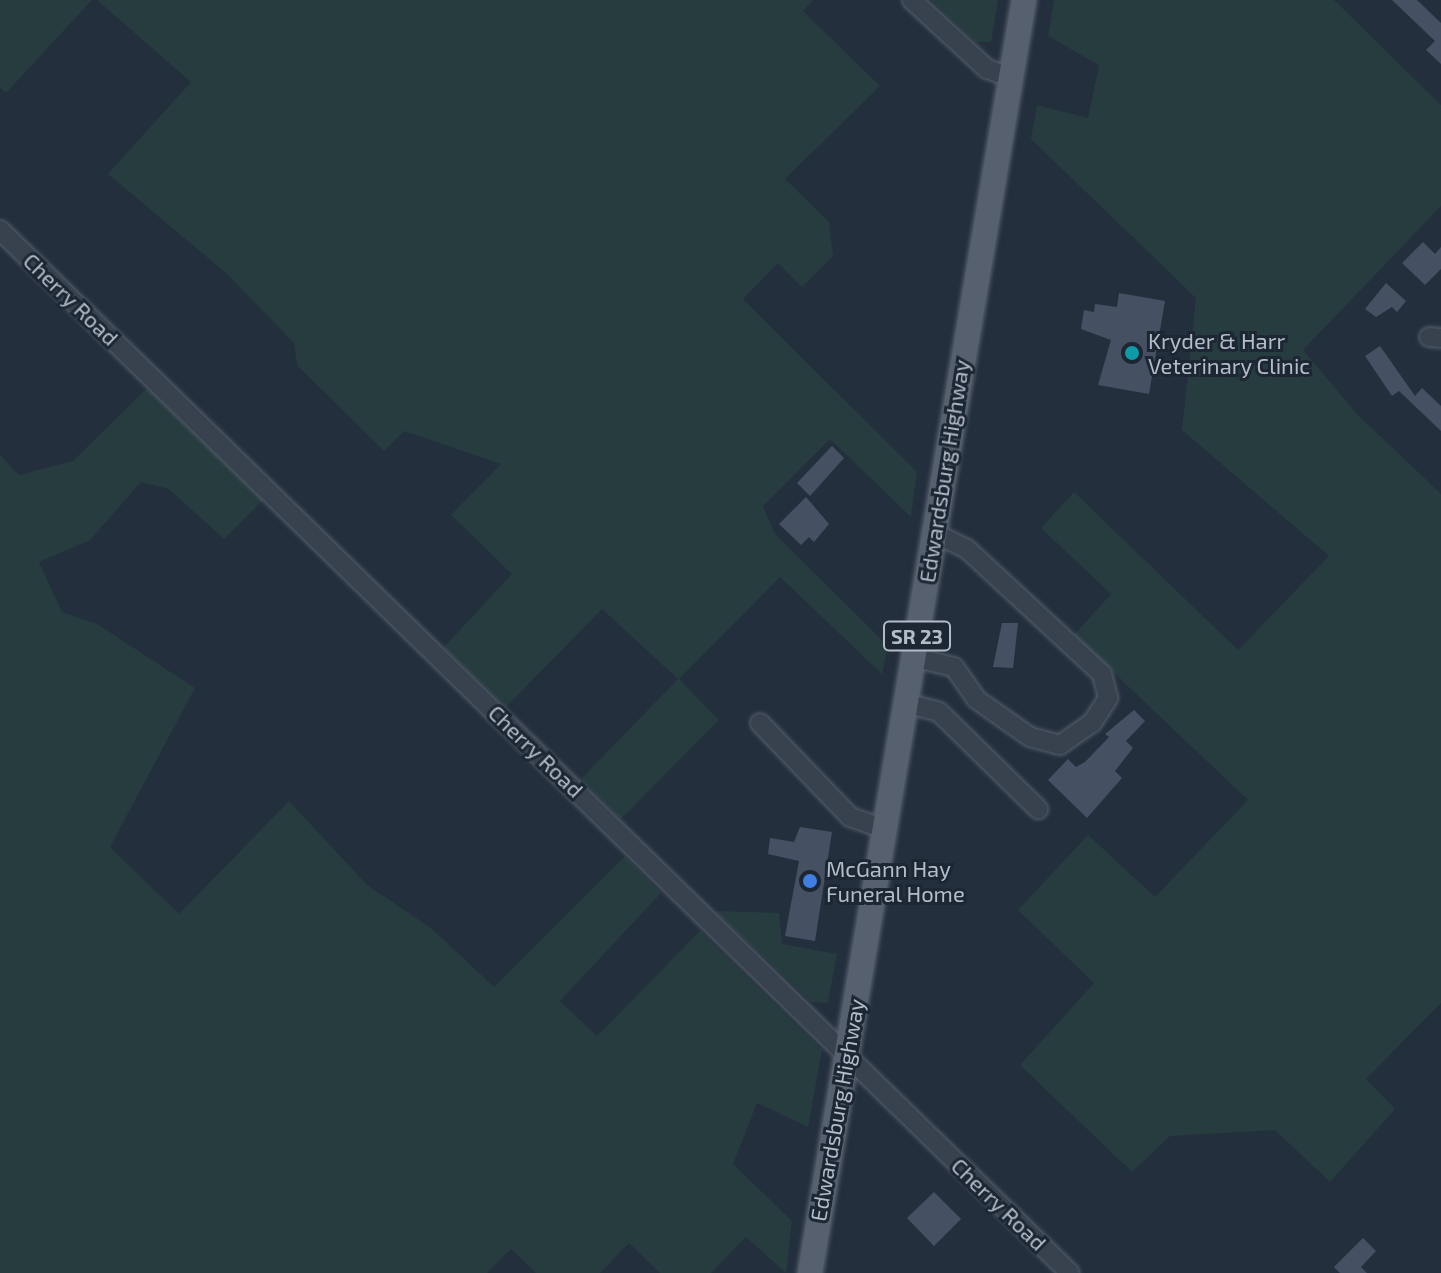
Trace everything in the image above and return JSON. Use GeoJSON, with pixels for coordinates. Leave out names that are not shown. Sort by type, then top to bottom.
{"type":"FeatureCollection","features":[{"type":"Feature","properties":{"kind":"main road","name":"Edwardsburg Highway"},"geometry":{"type":"LineString","coordinates":[[810,1273],[1024,0]]}},
{"type":"Feature","properties":{"kind":"street"},"geometry":{"type":"LineString","coordinates":[[912,0],[987,69],[1010,77]]}},
{"type":"Feature","properties":{"kind":"street","name":"Cherry Road"},"geometry":{"type":"LineString","coordinates":[[0,230],[1070,1273]]}},
{"type":"Feature","properties":{"kind":"street"},"geometry":{"type":"LineString","coordinates":[[913,657],[954,667],[976,699],[1030,737],[1060,745],[1092,723],[1108,698],[1102,674],[967,549],[934,533]]}},
{"type":"Feature","properties":{"kind":"street"},"geometry":{"type":"LineString","coordinates":[[906,703],[939,712],[1038,809]]}},
{"type":"Feature","properties":{"kind":"street"},"geometry":{"type":"LineString","coordinates":[[760,723],[850,817],[884,829]]}},
{"type":"Feature","properties":{"kind":"green space"},"geometry":{"type":"Polygon","coordinates":[[[0,0],[92,0],[6,93],[0,87],[0,0]]]}},
{"type":"Feature","properties":{"kind":"green space"},"geometry":{"type":"Polygon","coordinates":[[[97,0],[813,0],[803,11],[880,86],[785,179],[829,222],[833,256],[802,287],[778,263],[743,299],[917,472],[911,517],[830,439],[763,506],[775,534],[888,646],[882,674],[780,577],[679,679],[719,720],[621,819],[581,779],[678,679],[602,609],[506,707],[444,647],[512,574],[451,515],[501,464],[404,431],[384,451],[297,365],[294,343],[226,273],[108,174],[191,82],[97,0]]]}},
{"type":"Feature","properties":{"kind":"green space"},"geometry":{"type":"Polygon","coordinates":[[[931,0],[998,0],[991,42],[975,42],[931,0]]]}},
{"type":"Feature","properties":{"kind":"green space"},"geometry":{"type":"Polygon","coordinates":[[[1054,0],[1334,0],[1441,105],[1441,206],[1303,350],[1357,414],[1441,494],[1441,1003],[1366,1079],[1395,1109],[1330,1182],[1275,1130],[1170,1136],[1132,1172],[1020,1065],[1094,983],[1018,910],[1088,835],[1155,897],[1248,800],[1074,635],[1111,594],[1041,528],[1074,492],[1238,650],[1329,556],[1182,430],[1196,298],[1031,139],[1037,105],[1088,118],[1099,65],[1048,36],[1054,0]]]}},
{"type":"Feature","properties":{"kind":"green space"},"geometry":{"type":"Polygon","coordinates":[[[147,388],[263,500],[224,539],[169,489],[141,482],[90,540],[39,562],[62,612],[97,624],[195,688],[110,847],[179,914],[289,801],[367,885],[431,928],[494,987],[625,856],[661,893],[560,1001],[597,1036],[700,931],[822,1050],[808,1127],[757,1103],[733,1164],[792,1221],[786,1273],[746,1237],[711,1273],[660,1273],[629,1243],[600,1273],[536,1273],[511,1249],[487,1273],[0,1273],[0,455],[19,475],[73,461],[147,388]]]}},
{"type":"Feature","properties":{"kind":"green space"},"geometry":{"type":"Polygon","coordinates":[[[715,911],[779,913],[782,944],[837,954],[828,1003],[811,1002],[715,911]]]}},
{"type":"Feature","properties":{"kind":"building"},"geometry":{"type":"Polygon","coordinates":[[[1392,0],[1417,0],[1441,23],[1441,64],[1426,50],[1435,41],[1392,0]]]}},
{"type":"Feature","properties":{"kind":"building"},"geometry":{"type":"Polygon","coordinates":[[[1423,242],[1435,254],[1441,247],[1441,269],[1425,285],[1402,263],[1423,242]]]}},
{"type":"Feature","properties":{"kind":"building"},"geometry":{"type":"Polygon","coordinates":[[[1386,283],[1406,301],[1397,312],[1392,307],[1376,317],[1365,309],[1386,283]]]}},
{"type":"Feature","properties":{"kind":"building","name":"Kryder & Harr Veterinary Clinic"},"geometry":{"type":"Polygon","coordinates":[[[1119,293],[1165,301],[1149,394],[1098,385],[1111,340],[1081,329],[1084,310],[1094,312],[1095,304],[1117,307],[1119,293]]]}},
{"type":"Feature","properties":{"kind":"building"},"geometry":{"type":"Polygon","coordinates":[[[1380,346],[1415,396],[1422,388],[1441,406],[1441,431],[1399,391],[1392,396],[1365,356],[1380,346]]]}},
{"type":"Feature","properties":{"kind":"building"},"geometry":{"type":"Polygon","coordinates":[[[832,446],[844,458],[810,496],[797,483],[832,446]]]}},
{"type":"Feature","properties":{"kind":"building"},"geometry":{"type":"Polygon","coordinates":[[[806,497],[829,524],[814,542],[809,537],[801,545],[779,524],[806,497]]]}},
{"type":"Feature","properties":{"kind":"building"},"geometry":{"type":"Polygon","coordinates":[[[1002,623],[1018,623],[1013,668],[993,667],[1002,623]]]}},
{"type":"Feature","properties":{"kind":"building"},"geometry":{"type":"Polygon","coordinates":[[[1134,710],[1145,721],[1126,741],[1133,748],[1115,771],[1122,778],[1087,818],[1048,780],[1068,759],[1076,767],[1085,762],[1109,737],[1105,734],[1134,710]]]}},
{"type":"Feature","properties":{"kind":"building","name":"McGann Hay Funeral Home"},"geometry":{"type":"Polygon","coordinates":[[[800,827],[832,832],[815,941],[785,936],[799,861],[768,854],[770,838],[794,842],[800,827]]]}},
{"type":"Feature","properties":{"kind":"building"},"geometry":{"type":"Polygon","coordinates":[[[934,1192],[961,1219],[934,1246],[907,1218],[934,1192]]]}},
{"type":"Feature","properties":{"kind":"building"},"geometry":{"type":"Polygon","coordinates":[[[1363,1238],[1376,1251],[1361,1267],[1367,1273],[1340,1273],[1334,1267],[1363,1238]]]}},
{"type":"Feature","properties":{"kind":"place","name":"Kryder & Harr Veterinary Clinic"},"geometry":{"type":"Point","coordinates":[1132,353]}},
{"type":"Feature","properties":{"kind":"place","name":"McGann Hay Funeral Home"},"geometry":{"type":"Point","coordinates":[810,881]}}]}
